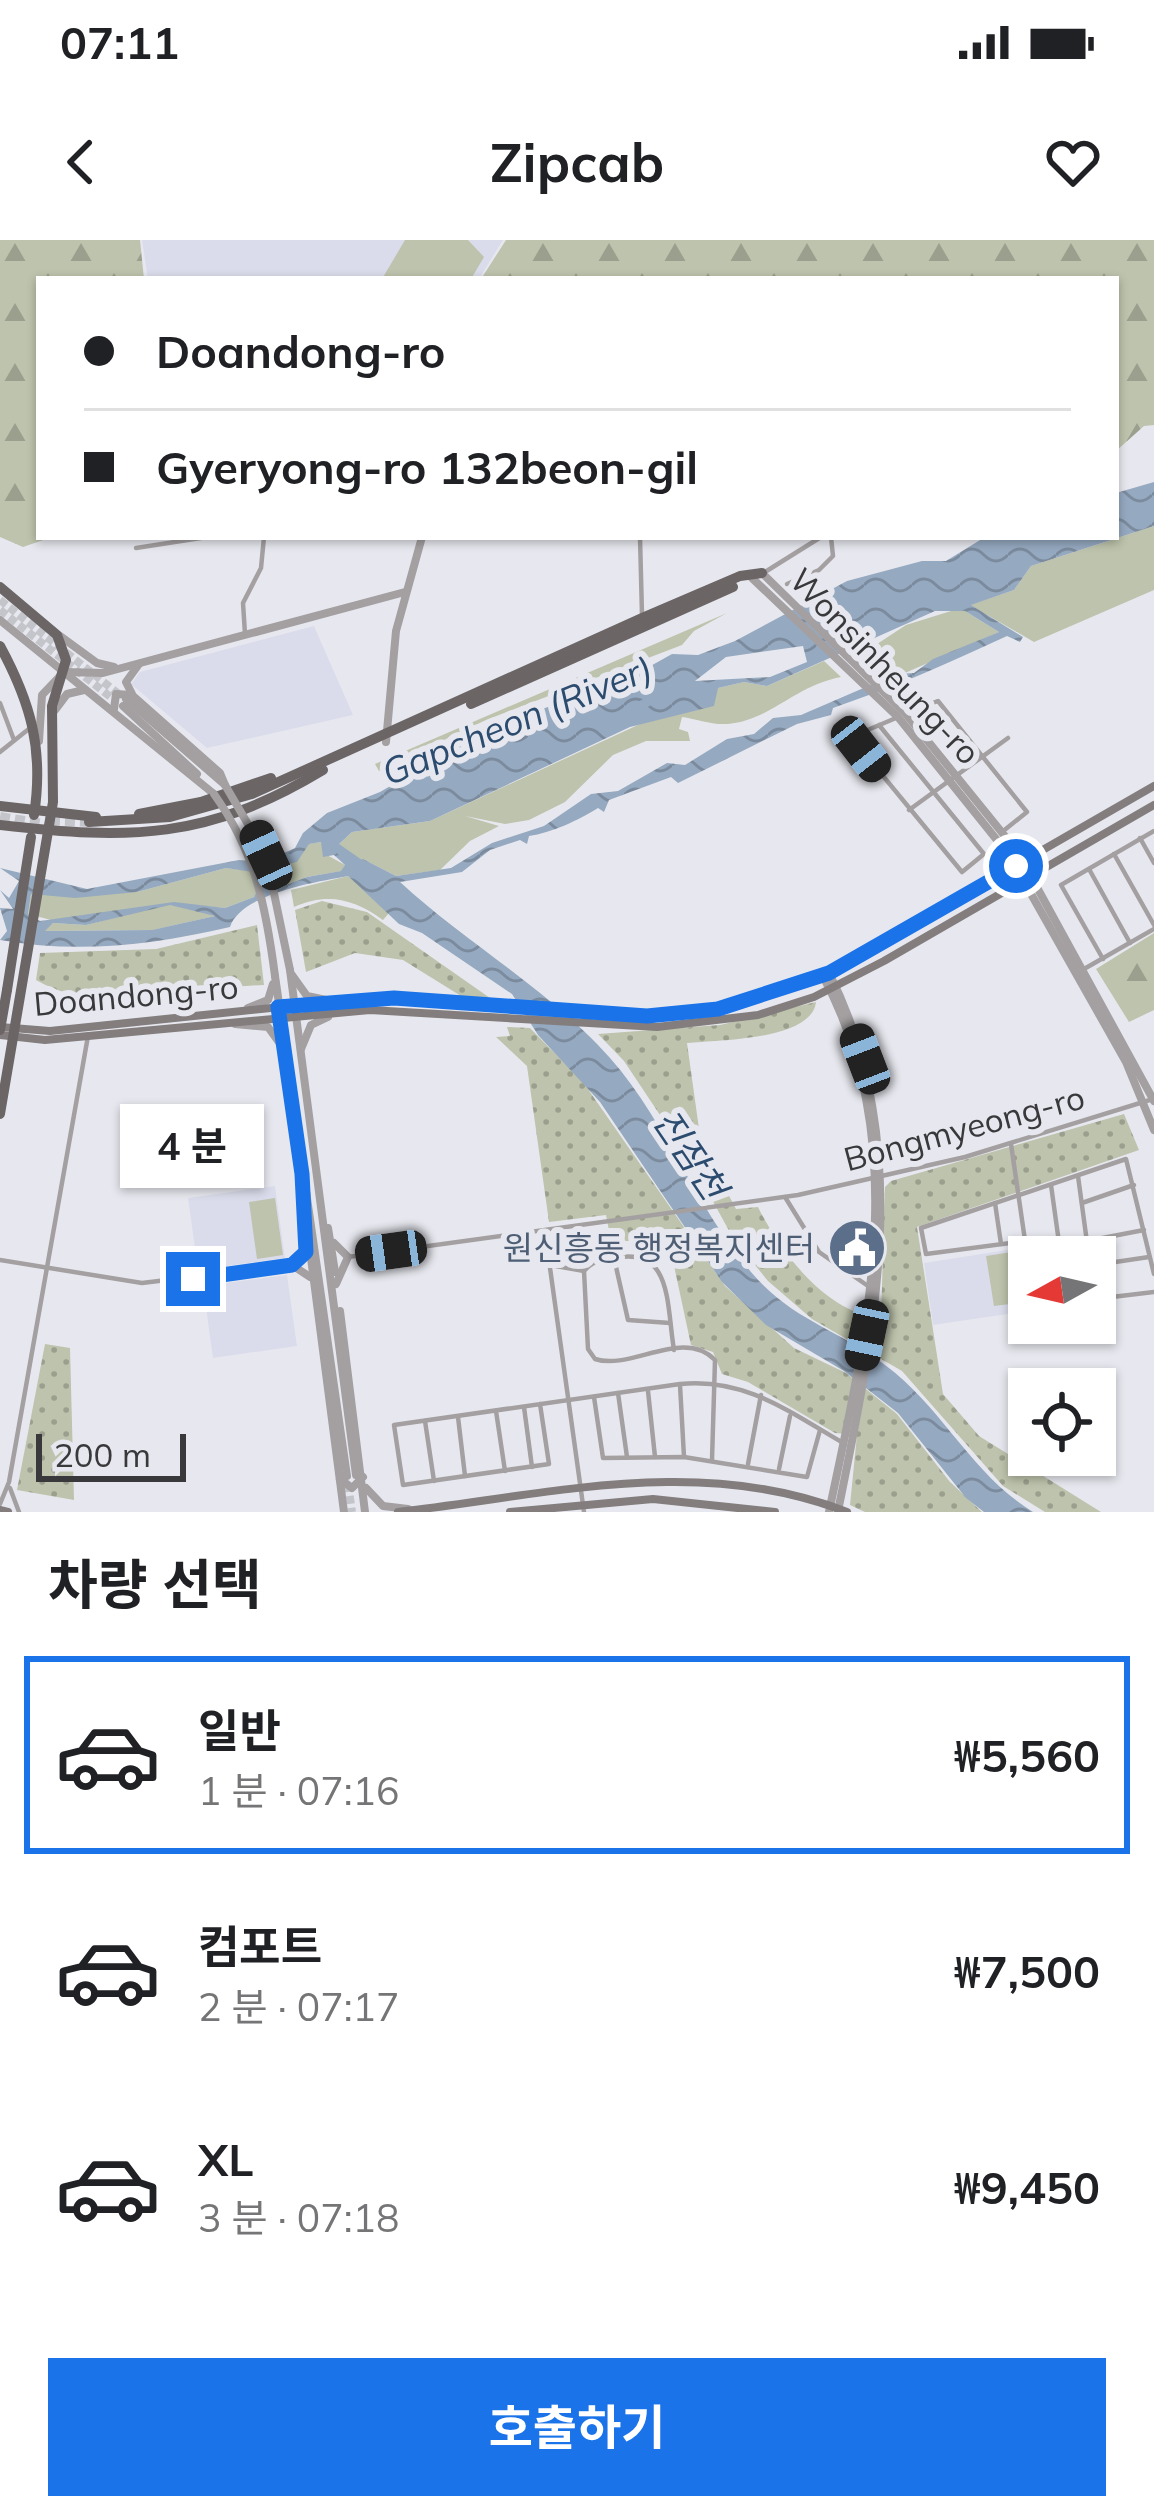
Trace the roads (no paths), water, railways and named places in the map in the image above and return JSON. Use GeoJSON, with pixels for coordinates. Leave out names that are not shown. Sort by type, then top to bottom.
{"type":"FeatureCollection","features":[{"type":"Feature","properties":{"kind":"main road"},"geometry":{"type":"LineString","coordinates":[[0,824],[0,807],[51,813],[90,826],[208,814],[323,770],[643,622],[757,576]]}},
{"type":"Feature","properties":{"kind":"main road"},"geometry":{"type":"LineString","coordinates":[[0,587],[65,647],[52,721],[51,813],[0,1114]]}},
{"type":"Feature","properties":{"kind":"main road"},"geometry":{"type":"LineString","coordinates":[[0,644],[40,746],[35,812],[0,1030]]}},
{"type":"Feature","properties":{"kind":"main road"},"geometry":{"type":"LineString","coordinates":[[0,824],[46,835],[194,812],[386,738]]}},
{"type":"Feature","properties":{"kind":"main road","name":"Doandong-ro"},"geometry":{"type":"LineString","coordinates":[[15,1033],[394,998],[647,1016],[718,1009],[826,975],[1154,786]]}},
{"type":"Feature","properties":{"kind":"main road","name":"Doandong-ro"},"geometry":{"type":"LineString","coordinates":[[0,1030],[88,1036],[370,1010],[657,1028],[736,1019],[833,988],[1154,805]]}},
{"type":"Feature","properties":{"kind":"main road"},"geometry":{"type":"LineString","coordinates":[[0,824],[51,813]]}},
{"type":"Feature","properties":{"kind":"main road"},"geometry":{"type":"LineString","coordinates":[[398,1512],[580,1485],[680,1481],[836,1510]]}},
{"type":"Feature","properties":{"kind":"main road"},"geometry":{"type":"LineString","coordinates":[[510,1512],[695,1500],[775,1512]]}},
{"type":"Feature","properties":{"kind":"street"},"geometry":{"type":"LineString","coordinates":[[136,548],[188,540]]}},
{"type":"Feature","properties":{"kind":"street"},"geometry":{"type":"LineString","coordinates":[[246,637],[243,603],[261,568],[264,540]]}},
{"type":"Feature","properties":{"kind":"street"},"geometry":{"type":"LineString","coordinates":[[386,738],[405,592],[421,540]]}},
{"type":"Feature","properties":{"kind":"street"},"geometry":{"type":"LineString","coordinates":[[640,540],[643,622]]}},
{"type":"Feature","properties":{"kind":"street"},"geometry":{"type":"LineString","coordinates":[[757,576],[816,540]]}},
{"type":"Feature","properties":{"kind":"street"},"geometry":{"type":"LineString","coordinates":[[777,587],[828,563],[833,556],[831,540]]}},
{"type":"Feature","properties":{"kind":"street","name":"Wonsinheung-ro"},"geometry":{"type":"LineString","coordinates":[[757,576],[777,587],[902,715],[1002,832],[1084,969],[1150,1101],[1154,1130]]}},
{"type":"Feature","properties":{"kind":"street"},"geometry":{"type":"LineString","coordinates":[[64,671],[103,673],[405,592]]}},
{"type":"Feature","properties":{"kind":"street"},"geometry":{"type":"LineString","coordinates":[[0,620],[90,693],[124,704],[220,772],[266,855],[290,970],[325,1221],[351,1475]]}},
{"type":"Feature","properties":{"kind":"street"},"geometry":{"type":"LineString","coordinates":[[36,650],[52,652],[58,637],[97,663],[122,668]]}},
{"type":"Feature","properties":{"kind":"street"},"geometry":{"type":"LineString","coordinates":[[0,644],[25,641]]}},
{"type":"Feature","properties":{"kind":"street"},"geometry":{"type":"LineString","coordinates":[[124,704],[126,682],[140,663]]}},
{"type":"Feature","properties":{"kind":"street"},"geometry":{"type":"LineString","coordinates":[[40,746],[42,695],[64,671]]}},
{"type":"Feature","properties":{"kind":"street"},"geometry":{"type":"LineString","coordinates":[[90,693],[94,680],[103,673]]}},
{"type":"Feature","properties":{"kind":"street"},"geometry":{"type":"LineString","coordinates":[[52,721],[60,700],[90,693]]}},
{"type":"Feature","properties":{"kind":"street"},"geometry":{"type":"LineString","coordinates":[[879,725],[984,854],[982,860],[956,871],[851,737],[902,715],[938,701],[1027,812],[1002,832]]}},
{"type":"Feature","properties":{"kind":"street"},"geometry":{"type":"LineString","coordinates":[[0,703],[14,740]]}},
{"type":"Feature","properties":{"kind":"street"},"geometry":{"type":"LineString","coordinates":[[124,704],[214,794],[242,836],[262,890],[351,1475]]}},
{"type":"Feature","properties":{"kind":"street"},"geometry":{"type":"LineString","coordinates":[[0,752],[34,724]]}},
{"type":"Feature","properties":{"kind":"street"},"geometry":{"type":"LineString","coordinates":[[909,810],[1008,738]]}},
{"type":"Feature","properties":{"kind":"street","name":"Wonsinheung-ro"},"geometry":{"type":"LineString","coordinates":[[954,776],[1019,863]]}},
{"type":"Feature","properties":{"kind":"street"},"geometry":{"type":"LineString","coordinates":[[1103,958],[1061,885],[1154,831]]}},
{"type":"Feature","properties":{"kind":"street"},"geometry":{"type":"LineString","coordinates":[[1140,838],[1154,863]]}},
{"type":"Feature","properties":{"kind":"street"},"geometry":{"type":"LineString","coordinates":[[1084,969],[1154,927],[1114,854]]}},
{"type":"Feature","properties":{"kind":"street"},"geometry":{"type":"LineString","coordinates":[[1088,869],[1130,943]]}},
{"type":"Feature","properties":{"kind":"street","name":"Wonsinheung-ro"},"geometry":{"type":"LineString","coordinates":[[1028,878],[1150,1101]]}},
{"type":"Feature","properties":{"kind":"street"},"geometry":{"type":"LineString","coordinates":[[290,970],[307,996],[333,1002]]}},
{"type":"Feature","properties":{"kind":"street"},"geometry":{"type":"LineString","coordinates":[[826,975],[858,1062],[875,1179],[879,1289],[836,1510]]}},
{"type":"Feature","properties":{"kind":"street"},"geometry":{"type":"LineString","coordinates":[[245,1009],[268,1000],[275,976]]}},
{"type":"Feature","properties":{"kind":"street"},"geometry":{"type":"LineString","coordinates":[[301,1050],[310,1025],[337,1014]]}},
{"type":"Feature","properties":{"kind":"street"},"geometry":{"type":"LineString","coordinates":[[227,1022],[268,1027],[284,1052]]}},
{"type":"Feature","properties":{"kind":"street"},"geometry":{"type":"LineString","coordinates":[[3,1509],[88,1036]]}},
{"type":"Feature","properties":{"kind":"street","name":"Bongmyeong-ro"},"geometry":{"type":"LineString","coordinates":[[545,1231],[785,1197],[875,1179],[1150,1101]]}},
{"type":"Feature","properties":{"kind":"street"},"geometry":{"type":"LineString","coordinates":[[1011,1144],[1025,1236]]}},
{"type":"Feature","properties":{"kind":"street"},"geometry":{"type":"LineString","coordinates":[[1008,1243],[926,1255],[921,1228],[1126,1159],[1154,1274]]}},
{"type":"Feature","properties":{"kind":"street"},"geometry":{"type":"LineString","coordinates":[[302,1174],[314,1283],[351,1475],[383,1506],[416,1510]]}},
{"type":"Feature","properties":{"kind":"street"},"geometry":{"type":"LineString","coordinates":[[1078,1176],[1086,1236]]}},
{"type":"Feature","properties":{"kind":"street"},"geometry":{"type":"LineString","coordinates":[[870,1337],[875,1179]]}},
{"type":"Feature","properties":{"kind":"street"},"geometry":{"type":"LineString","coordinates":[[1051,1185],[1057,1236]]}},
{"type":"Feature","properties":{"kind":"street"},"geometry":{"type":"LineString","coordinates":[[1082,1203],[1134,1185]]}},
{"type":"Feature","properties":{"kind":"street"},"geometry":{"type":"LineString","coordinates":[[785,1197],[819,1252],[873,1288]]}},
{"type":"Feature","properties":{"kind":"street"},"geometry":{"type":"LineString","coordinates":[[995,1203],[1001,1244]]}},
{"type":"Feature","properties":{"kind":"street"},"geometry":{"type":"LineString","coordinates":[[325,1221],[336,1284],[351,1475],[344,1512]]}},
{"type":"Feature","properties":{"kind":"street"},"geometry":{"type":"LineString","coordinates":[[1113,1236],[1144,1230]]}},
{"type":"Feature","properties":{"kind":"street"},"geometry":{"type":"LineString","coordinates":[[348,1257],[545,1231],[583,1507]]}},
{"type":"Feature","properties":{"kind":"street"},"geometry":{"type":"LineString","coordinates":[[331,1236],[348,1257]]}},
{"type":"Feature","properties":{"kind":"street"},"geometry":{"type":"LineString","coordinates":[[0,1260],[142,1282],[292,1265],[306,1252],[308,1242]]}},
{"type":"Feature","properties":{"kind":"street"},"geometry":{"type":"LineString","coordinates":[[674,1350],[654,1264],[635,1252],[593,1262],[584,1271],[588,1349],[595,1359],[609,1362],[674,1350],[709,1353],[717,1364],[712,1460]]}},
{"type":"Feature","properties":{"kind":"street"},"geometry":{"type":"LineString","coordinates":[[336,1284],[348,1257]]}},
{"type":"Feature","properties":{"kind":"street"},"geometry":{"type":"LineString","coordinates":[[1116,1261],[1151,1257]]}},
{"type":"Feature","properties":{"kind":"street"},"geometry":{"type":"LineString","coordinates":[[614,1258],[628,1320],[670,1323]]}},
{"type":"Feature","properties":{"kind":"street"},"geometry":{"type":"LineString","coordinates":[[292,1265],[314,1283]]}},
{"type":"Feature","properties":{"kind":"street"},"geometry":{"type":"LineString","coordinates":[[550,1265],[584,1271]]}},
{"type":"Feature","properties":{"kind":"street"},"geometry":{"type":"LineString","coordinates":[[1116,1297],[1154,1292]]}},
{"type":"Feature","properties":{"kind":"street"},"geometry":{"type":"LineString","coordinates":[[540,1405],[549,1465],[404,1485],[394,1425],[680,1384],[717,1382],[760,1395],[845,1444]]}},
{"type":"Feature","properties":{"kind":"street"},"geometry":{"type":"LineString","coordinates":[[680,1384],[685,1457]]}},
{"type":"Feature","properties":{"kind":"street"},"geometry":{"type":"LineString","coordinates":[[647,1389],[655,1456]]}},
{"type":"Feature","properties":{"kind":"street"},"geometry":{"type":"LineString","coordinates":[[618,1394],[627,1457]]}},
{"type":"Feature","properties":{"kind":"street"},"geometry":{"type":"LineString","coordinates":[[748,1464],[760,1395]]}},
{"type":"Feature","properties":{"kind":"street"},"geometry":{"type":"LineString","coordinates":[[594,1397],[603,1458],[685,1457],[808,1477],[820,1430]]}},
{"type":"Feature","properties":{"kind":"street"},"geometry":{"type":"LineString","coordinates":[[836,1510],[845,1444],[858,1399]]}},
{"type":"Feature","properties":{"kind":"street"},"geometry":{"type":"LineString","coordinates":[[524,1407],[532,1467]]}},
{"type":"Feature","properties":{"kind":"street"},"geometry":{"type":"LineString","coordinates":[[496,1411],[505,1471]]}},
{"type":"Feature","properties":{"kind":"street"},"geometry":{"type":"LineString","coordinates":[[779,1469],[791,1414]]}},
{"type":"Feature","properties":{"kind":"street"},"geometry":{"type":"LineString","coordinates":[[458,1416],[466,1476]]}},
{"type":"Feature","properties":{"kind":"street"},"geometry":{"type":"LineString","coordinates":[[425,1421],[434,1481]]}},
{"type":"Feature","properties":{"kind":"street"},"geometry":{"type":"LineString","coordinates":[[10,1483],[12,1504],[19,1512]]}},
{"type":"Feature","properties":{"kind":"street"},"geometry":{"type":"LineString","coordinates":[[364,1485],[365,1512]]}},
{"type":"Feature","properties":{"kind":"water"},"geometry":{"type":"Polygon","coordinates":[[[1154,482],[1154,526],[1119,537],[1119,492],[1154,482]]]}},
{"type":"Feature","properties":{"kind":"water"},"geometry":{"type":"Polygon","coordinates":[[[980,540],[1111,540],[1031,566],[1014,590],[971,605],[1023,637],[1020,642],[1007,636],[908,680],[907,686],[902,683],[833,708],[831,715],[797,724],[678,783],[671,777],[609,800],[604,812],[598,808],[529,836],[527,844],[520,840],[490,850],[462,872],[400,882],[598,1045],[641,1099],[730,1245],[766,1288],[885,1365],[924,1401],[992,1479],[1033,1512],[984,1512],[966,1498],[898,1413],[844,1371],[766,1325],[722,1282],[600,1102],[538,1035],[512,994],[422,933],[399,924],[348,876],[262,899],[236,916],[230,927],[173,939],[87,947],[0,940],[7,931],[0,908],[13,909],[0,890],[9,898],[19,881],[0,868],[87,889],[239,860],[264,862],[295,848],[303,833],[327,813],[380,792],[487,730],[638,673],[672,654],[698,655],[735,641],[847,581],[922,561],[946,561],[980,540]],[[935,611],[767,686],[744,682],[718,688],[714,706],[630,727],[430,821],[352,832],[337,846],[350,861],[363,859],[396,876],[451,868],[492,843],[544,826],[591,794],[618,791],[667,763],[685,765],[727,739],[754,734],[773,718],[801,715],[896,674],[914,673],[933,659],[999,632],[965,611],[935,611]],[[803,646],[726,657],[695,681],[770,677],[807,662],[803,646]],[[321,842],[309,844],[297,862],[253,872],[226,868],[137,892],[75,898],[31,894],[28,914],[40,921],[174,902],[225,908],[307,877],[341,871],[345,865],[334,855],[323,857],[321,842]],[[170,905],[86,925],[53,923],[45,931],[152,930],[215,916],[170,905]]]}},
{"type":"Feature","properties":{"kind":"waterway","name":"Gapcheon (River)"},"geometry":{"type":"LineString","coordinates":[[642,705],[685,680]]}},
{"type":"Feature","properties":{"kind":"waterway","name":"진잠천"},"geometry":{"type":"LineString","coordinates":[[334,846],[364,867]]}},
{"type":"Feature","properties":{"kind":"waterway","name":"Gapcheon (River)"},"geometry":{"type":"LineString","coordinates":[[259,897],[288,858]]}},
{"type":"Feature","properties":{"kind":"tunnel"},"geometry":{"type":"LineString","coordinates":[[0,600],[120,695]]}},
{"type":"Feature","properties":{"kind":"tunnel"},"geometry":{"type":"LineString","coordinates":[[0,610],[117,702]]}},
{"type":"Feature","properties":{"kind":"tunnel"},"geometry":{"type":"LineString","coordinates":[[0,817],[56,826]]}},
{"type":"Feature","properties":{"kind":"tunnel"},"geometry":{"type":"LineString","coordinates":[[50,820],[89,822]]}},
{"type":"Feature","properties":{"kind":"tunnel"},"geometry":{"type":"LineString","coordinates":[[348,1484],[352,1512]]}},
{"type":"Feature","properties":{"kind":"place","name":"원신흥동 행정복지센터"},"geometry":{"type":"Point","coordinates":[857,1248]}}]}
